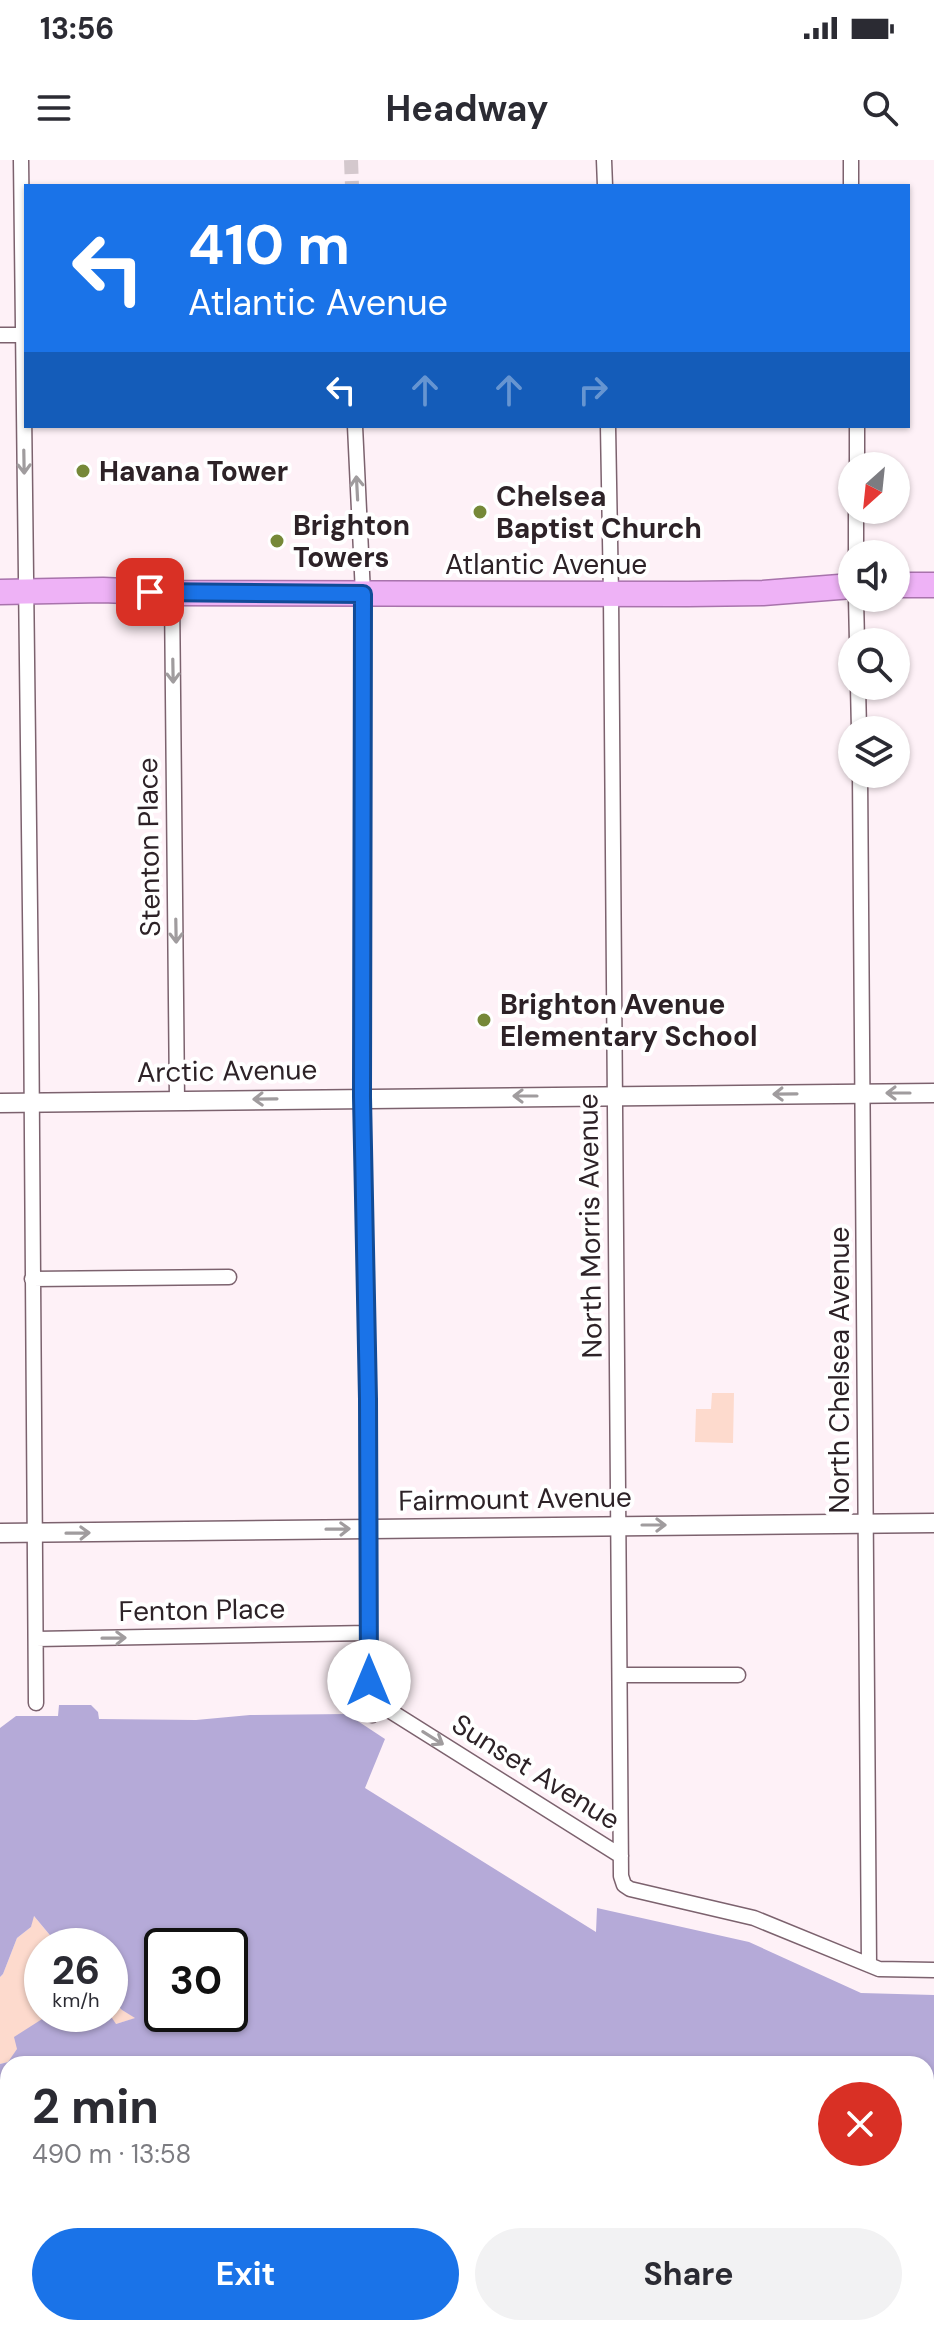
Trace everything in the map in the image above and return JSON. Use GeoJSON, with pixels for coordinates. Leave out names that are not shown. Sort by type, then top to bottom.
{"type":"FeatureCollection","features":[{"type":"Feature","properties":{"kind":"highway"},"geometry":{"type":"LineString","coordinates":[[910,585],[934,585]]}},
{"type":"Feature","properties":{"kind":"highway","name":"Atlantic Avenue"},"geometry":{"type":"LineString","coordinates":[[0,592],[103,590],[611,595],[763,593],[838,587]]}},
{"type":"Feature","properties":{"kind":"street"},"geometry":{"type":"LineString","coordinates":[[21,160],[24,400]]}},
{"type":"Feature","properties":{"kind":"street"},"geometry":{"type":"LineString","coordinates":[[604,160],[605,184]]}},
{"type":"Feature","properties":{"kind":"street"},"geometry":{"type":"LineString","coordinates":[[851,160],[851,184]]}},
{"type":"Feature","properties":{"kind":"street"},"geometry":{"type":"LineString","coordinates":[[0,335],[23,335]]}},
{"type":"Feature","properties":{"kind":"street"},"geometry":{"type":"LineString","coordinates":[[24,428],[36,1703]]}},
{"type":"Feature","properties":{"kind":"street"},"geometry":{"type":"LineString","coordinates":[[355,428],[363,594],[362,1097],[372,1715]]}},
{"type":"Feature","properties":{"kind":"street","name":"North Morris Avenue"},"geometry":{"type":"LineString","coordinates":[[608,428],[621,1856]]}},
{"type":"Feature","properties":{"kind":"street"},"geometry":{"type":"LineString","coordinates":[[857,428],[857,452]]}},
{"type":"Feature","properties":{"kind":"street","name":"Stenton Place"},"geometry":{"type":"LineString","coordinates":[[172,593],[177,1100]]}},
{"type":"Feature","properties":{"kind":"street","name":"North Chelsea Avenue"},"geometry":{"type":"LineString","coordinates":[[860,788],[869,1965]]}},
{"type":"Feature","properties":{"kind":"street","name":"Arctic Avenue"},"geometry":{"type":"LineString","coordinates":[[0,1103],[934,1093]]}},
{"type":"Feature","properties":{"kind":"street"},"geometry":{"type":"LineString","coordinates":[[32,1279],[229,1277]]}},
{"type":"Feature","properties":{"kind":"street","name":"Fairmount Avenue"},"geometry":{"type":"LineString","coordinates":[[0,1533],[934,1523]]}},
{"type":"Feature","properties":{"kind":"street","name":"Fenton Place"},"geometry":{"type":"LineString","coordinates":[[36,1639],[369,1633]]}},
{"type":"Feature","properties":{"kind":"street"},"geometry":{"type":"LineString","coordinates":[[620,1675],[738,1675]]}},
{"type":"Feature","properties":{"kind":"street","name":"Sunset Avenue"},"geometry":{"type":"LineString","coordinates":[[370,1694],[376,1702],[621,1856],[621,1876],[624,1885],[630,1889],[754,1918],[869,1965],[889,1970],[934,1970]]}},
{"type":"Feature","properties":{"kind":"shaded area"},"geometry":{"type":"Polygon","coordinates":[[[712,1393],[734,1393],[733,1443],[695,1442],[696,1409],[711,1409],[712,1393]]]}},
{"type":"Feature","properties":{"kind":"shaded area"},"geometry":{"type":"Polygon","coordinates":[[[59,1705],[91,1705],[98,1712],[99,1719],[196,1720],[250,1715],[347,1714],[385,1739],[365,1788],[596,1932],[597,1908],[749,1942],[861,1993],[934,1995],[934,2056],[12,2056],[17,2049],[14,2037],[24,2031],[128,2032],[128,2020],[135,2018],[128,2014],[128,1928],[44,1928],[34,1916],[31,1927],[24,1928],[24,1932],[17,1938],[0,1977],[0,1728],[16,1716],[58,1716],[59,1705]]]}},
{"type":"Feature","properties":{"kind":"shaded area"},"geometry":{"type":"Polygon","coordinates":[[[33,1915],[44,1928],[30,1928],[33,1915]]]}},
{"type":"Feature","properties":{"kind":"shaded area"},"geometry":{"type":"Polygon","coordinates":[[[24,1932],[24,2032],[34,2032],[13,2056],[0,2056],[0,1977],[17,1938],[24,1932]]]}},
{"type":"Feature","properties":{"kind":"tunnel"},"geometry":{"type":"LineString","coordinates":[[351,160],[352,184]]}},
{"type":"Feature","properties":{"kind":"place","name":"Havana Tower"},"geometry":{"type":"Point","coordinates":[83,471]}},
{"type":"Feature","properties":{"kind":"place","name":"Chelsea Baptist Church"},"geometry":{"type":"Point","coordinates":[480,512]}},
{"type":"Feature","properties":{"kind":"place","name":"Brighton Towers"},"geometry":{"type":"Point","coordinates":[277,541]}},
{"type":"Feature","properties":{"kind":"place","name":"Brighton Avenue Elementary School"},"geometry":{"type":"Point","coordinates":[484,1020]}},
{"type":"Feature","properties":{"kind":"route"},"geometry":{"type":"LineString","coordinates":[[150,592],[363,594],[362,1097],[369,1681]]}}]}
